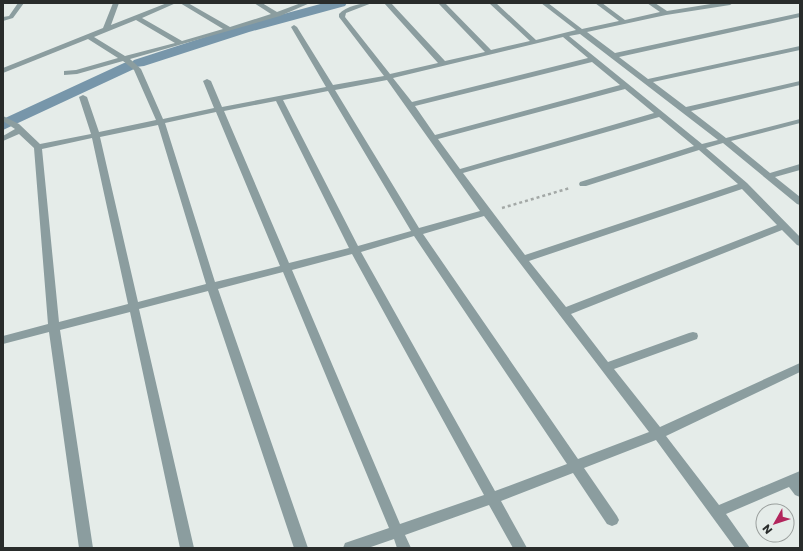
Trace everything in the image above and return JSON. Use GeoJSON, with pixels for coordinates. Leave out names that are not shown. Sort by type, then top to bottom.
{"type":"FeatureCollection","features":[{"type":"Feature","properties":{"kind":"street"},"geometry":{"type":"LineString","coordinates":[[3,19],[11,17],[21,3]]}},
{"type":"Feature","properties":{"kind":"street"},"geometry":{"type":"LineString","coordinates":[[106,29],[116,3]]}},
{"type":"Feature","properties":{"kind":"street"},"geometry":{"type":"LineString","coordinates":[[3,71],[173,3]]}},
{"type":"Feature","properties":{"kind":"street"},"geometry":{"type":"LineString","coordinates":[[184,3],[229,30]]}},
{"type":"Feature","properties":{"kind":"street"},"geometry":{"type":"LineString","coordinates":[[257,3],[278,15]]}},
{"type":"Feature","properties":{"kind":"street"},"geometry":{"type":"LineString","coordinates":[[67,73],[77,72],[122,58],[229,30],[278,15],[307,3]]}},
{"type":"Feature","properties":{"kind":"street"},"geometry":{"type":"LineString","coordinates":[[369,3],[344,12],[342,15],[410,105],[522,260],[658,434],[743,548]]}},
{"type":"Feature","properties":{"kind":"street"},"geometry":{"type":"LineString","coordinates":[[387,3],[444,64]]}},
{"type":"Feature","properties":{"kind":"street"},"geometry":{"type":"LineString","coordinates":[[441,3],[490,53]]}},
{"type":"Feature","properties":{"kind":"street"},"geometry":{"type":"LineString","coordinates":[[492,3],[535,42]]}},
{"type":"Feature","properties":{"kind":"street"},"geometry":{"type":"LineString","coordinates":[[544,3],[724,140],[800,202]]}},
{"type":"Feature","properties":{"kind":"street"},"geometry":{"type":"LineString","coordinates":[[598,3],[624,22]]}},
{"type":"Feature","properties":{"kind":"street"},"geometry":{"type":"LineString","coordinates":[[650,3],[666,13]]}},
{"type":"Feature","properties":{"kind":"street"},"geometry":{"type":"LineString","coordinates":[[38,147],[330,87],[389,77],[580,31],[666,13],[712,4],[730,3]]}},
{"type":"Feature","properties":{"kind":"street"},"geometry":{"type":"LineString","coordinates":[[613,56],[800,15]]}},
{"type":"Feature","properties":{"kind":"street"},"geometry":{"type":"LineString","coordinates":[[136,17],[180,43]]}},
{"type":"Feature","properties":{"kind":"street"},"geometry":{"type":"LineString","coordinates":[[294,27],[416,232],[612,520]]}},
{"type":"Feature","properties":{"kind":"street"},"geometry":{"type":"LineString","coordinates":[[564,35],[744,185],[800,243]]}},
{"type":"Feature","properties":{"kind":"street"},"geometry":{"type":"LineString","coordinates":[[88,36],[137,69],[161,122],[212,287],[301,548]]}},
{"type":"Feature","properties":{"kind":"street"},"geometry":{"type":"LineString","coordinates":[[647,81],[800,48]]}},
{"type":"Feature","properties":{"kind":"street"},"geometry":{"type":"LineString","coordinates":[[410,105],[594,59]]}},
{"type":"Feature","properties":{"kind":"street"},"geometry":{"type":"LineString","coordinates":[[207,81],[221,109],[396,532],[404,548]]}},
{"type":"Feature","properties":{"kind":"street"},"geometry":{"type":"LineString","coordinates":[[685,110],[800,83]]}},
{"type":"Feature","properties":{"kind":"street"},"geometry":{"type":"LineString","coordinates":[[433,138],[626,86]]}},
{"type":"Feature","properties":{"kind":"street"},"geometry":{"type":"LineString","coordinates":[[83,97],[96,136],[187,548]]}},
{"type":"Feature","properties":{"kind":"street"},"geometry":{"type":"LineString","coordinates":[[278,98],[355,250],[520,548]]}},
{"type":"Feature","properties":{"kind":"street"},"geometry":{"type":"LineString","coordinates":[[458,172],[660,114]]}},
{"type":"Feature","properties":{"kind":"street"},"geometry":{"type":"LineString","coordinates":[[4,119],[18,128],[38,147],[54,327],[86,548]]}},
{"type":"Feature","properties":{"kind":"street"},"geometry":{"type":"LineString","coordinates":[[583,184],[724,140],[800,121]]}},
{"type":"Feature","properties":{"kind":"street"},"geometry":{"type":"LineString","coordinates":[[3,139],[18,128]]}},
{"type":"Feature","properties":{"kind":"street"},"geometry":{"type":"LineString","coordinates":[[768,176],[800,168]]}},
{"type":"Feature","properties":{"kind":"street"},"geometry":{"type":"LineString","coordinates":[[522,260],[744,185]]}},
{"type":"Feature","properties":{"kind":"street"},"geometry":{"type":"LineString","coordinates":[[3,340],[355,250],[486,212]]}},
{"type":"Feature","properties":{"kind":"street"},"geometry":{"type":"LineString","coordinates":[[564,312],[784,226]]}},
{"type":"Feature","properties":{"kind":"street"},"geometry":{"type":"LineString","coordinates":[[606,367],[692,336]]}},
{"type":"Feature","properties":{"kind":"street"},"geometry":{"type":"LineString","coordinates":[[350,548],[493,498],[658,434],[800,367]]}},
{"type":"Feature","properties":{"kind":"street"},"geometry":{"type":"LineString","coordinates":[[716,512],[797,483]]}},
{"type":"Feature","properties":{"kind":"path"},"geometry":{"type":"LineString","coordinates":[[486,212],[583,184]]}},
{"type":"Feature","properties":{"kind":"waterway"},"geometry":{"type":"LineString","coordinates":[[139,63],[244,29],[340,3]]}},
{"type":"Feature","properties":{"kind":"waterway"},"geometry":{"type":"LineString","coordinates":[[3,125],[129,66]]}}]}
